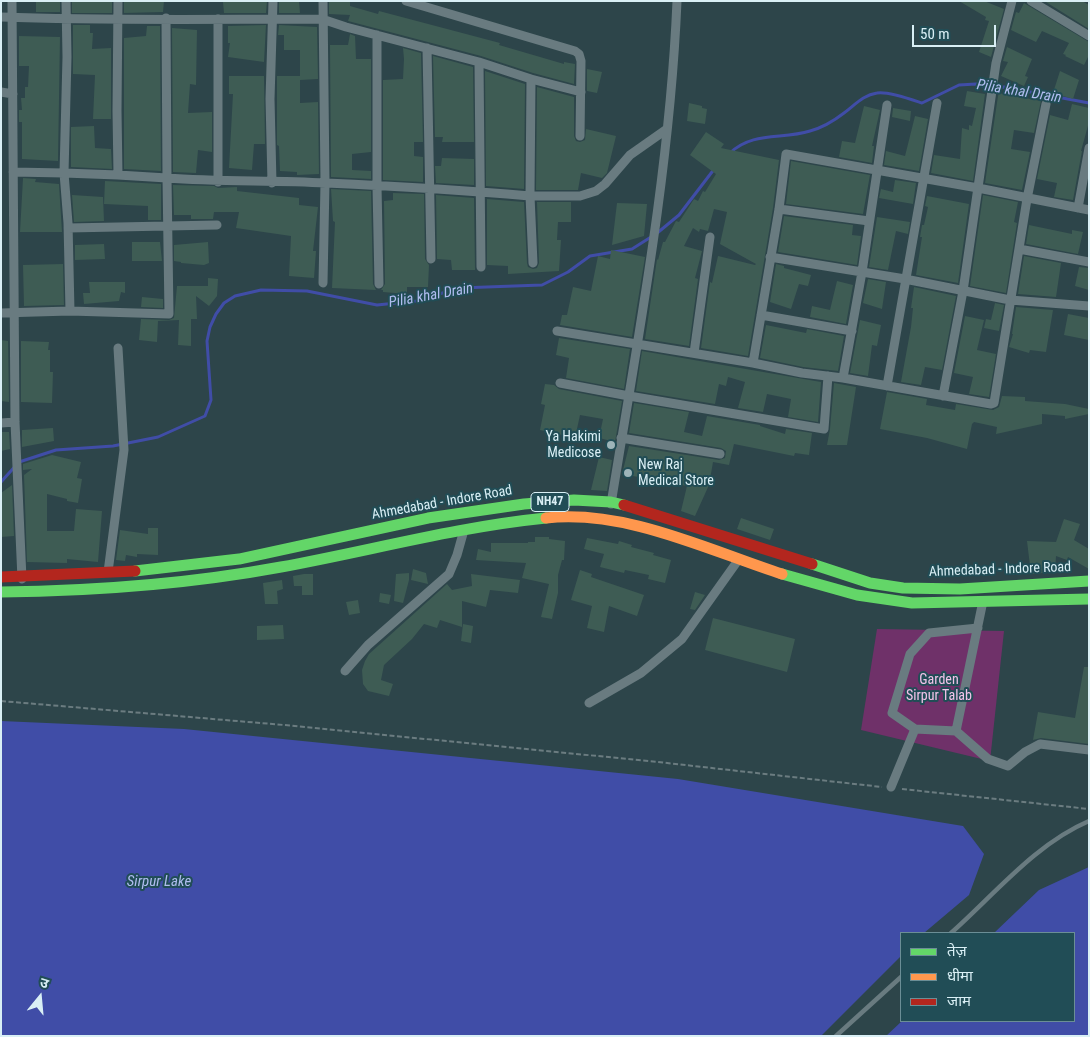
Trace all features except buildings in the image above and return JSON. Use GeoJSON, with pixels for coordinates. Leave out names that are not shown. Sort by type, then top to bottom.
{"type":"FeatureCollection","features":[{"type":"Feature","properties":{"kind":"highway","name":"Ahmedabad - Indore Road"},"geometry":{"type":"LineString","coordinates":[[1,577],[187,566],[239,559],[428,518],[524,504],[574,500],[611,502],[635,508],[870,583],[903,588],[960,589],[1089,581]]}},
{"type":"Feature","properties":{"kind":"highway","name":"NH47"},"geometry":{"type":"LineString","coordinates":[[1,592],[143,585],[218,578],[304,563],[464,530],[526,520],[573,516],[608,518],[852,594],[889,601],[912,603],[1089,599]]}},
{"type":"Feature","properties":{"kind":"highway"},"geometry":{"type":"LineString","coordinates":[[1060,582],[1063,600]]}},
{"type":"Feature","properties":{"kind":"street"},"geometry":{"type":"LineString","coordinates":[[12,1],[15,422],[23,592]]}},
{"type":"Feature","properties":{"kind":"street"},"geometry":{"type":"LineString","coordinates":[[66,1],[67,57],[64,173],[68,228],[70,311]]}},
{"type":"Feature","properties":{"kind":"street"},"geometry":{"type":"LineString","coordinates":[[118,1],[118,175]]}},
{"type":"Feature","properties":{"kind":"street"},"geometry":{"type":"LineString","coordinates":[[272,182],[270,99],[273,1]]}},
{"type":"Feature","properties":{"kind":"street"},"geometry":{"type":"LineString","coordinates":[[323,1],[325,183],[323,283]]}},
{"type":"Feature","properties":{"kind":"street"},"geometry":{"type":"LineString","coordinates":[[406,1],[575,51],[579,54],[582,61],[580,136]]}},
{"type":"Feature","properties":{"kind":"street"},"geometry":{"type":"LineString","coordinates":[[608,518],[638,345],[658,203],[674,57],[677,1]]}},
{"type":"Feature","properties":{"kind":"street"},"geometry":{"type":"LineString","coordinates":[[942,396],[963,291],[996,63],[1012,1]]}},
{"type":"Feature","properties":{"kind":"street"},"geometry":{"type":"LineString","coordinates":[[1031,1],[1089,36]]}},
{"type":"Feature","properties":{"kind":"street"},"geometry":{"type":"LineString","coordinates":[[1,17],[322,19],[581,92]]}},
{"type":"Feature","properties":{"kind":"street"},"geometry":{"type":"LineString","coordinates":[[1,313],[70,311],[169,314],[166,178],[166,18]]}},
{"type":"Feature","properties":{"kind":"street"},"geometry":{"type":"LineString","coordinates":[[218,19],[218,182]]}},
{"type":"Feature","properties":{"kind":"street"},"geometry":{"type":"LineString","coordinates":[[378,35],[377,186],[379,284]]}},
{"type":"Feature","properties":{"kind":"street"},"geometry":{"type":"LineString","coordinates":[[427,48],[431,259]]}},
{"type":"Feature","properties":{"kind":"street"},"geometry":{"type":"LineString","coordinates":[[479,62],[481,268]]}},
{"type":"Feature","properties":{"kind":"street"},"geometry":{"type":"LineString","coordinates":[[531,79],[530,196],[533,263]]}},
{"type":"Feature","properties":{"kind":"street"},"geometry":{"type":"LineString","coordinates":[[1,92],[13,94]]}},
{"type":"Feature","properties":{"kind":"street"},"geometry":{"type":"LineString","coordinates":[[887,386],[937,103]]}},
{"type":"Feature","properties":{"kind":"street"},"geometry":{"type":"LineString","coordinates":[[557,331],[753,363],[802,373],[994,403],[1027,199],[1046,104]]}},
{"type":"Feature","properties":{"kind":"street"},"geometry":{"type":"LineString","coordinates":[[843,378],[862,272],[887,105]]}},
{"type":"Feature","properties":{"kind":"street"},"geometry":{"type":"LineString","coordinates":[[13,172],[118,175],[218,182],[325,183],[429,188],[530,196],[580,196],[596,191],[605,184],[630,155],[666,129]]}},
{"type":"Feature","properties":{"kind":"street"},"geometry":{"type":"LineString","coordinates":[[1078,208],[1089,148]]}},
{"type":"Feature","properties":{"kind":"street"},"geometry":{"type":"LineString","coordinates":[[753,363],[779,209],[786,154],[1089,210]]}},
{"type":"Feature","properties":{"kind":"street"},"geometry":{"type":"LineString","coordinates":[[779,209],[869,221]]}},
{"type":"Feature","properties":{"kind":"street"},"geometry":{"type":"LineString","coordinates":[[68,228],[218,225]]}},
{"type":"Feature","properties":{"kind":"street"},"geometry":{"type":"LineString","coordinates":[[694,354],[710,237]]}},
{"type":"Feature","properties":{"kind":"street"},"geometry":{"type":"LineString","coordinates":[[1019,249],[1089,262]]}},
{"type":"Feature","properties":{"kind":"street"},"geometry":{"type":"LineString","coordinates":[[770,257],[905,279],[1010,300],[1089,306]]}},
{"type":"Feature","properties":{"kind":"street"},"geometry":{"type":"LineString","coordinates":[[761,315],[852,332]]}},
{"type":"Feature","properties":{"kind":"street"},"geometry":{"type":"LineString","coordinates":[[108,572],[124,450],[118,348]]}},
{"type":"Feature","properties":{"kind":"street"},"geometry":{"type":"LineString","coordinates":[[560,383],[824,429],[828,376]]}},
{"type":"Feature","properties":{"kind":"street"},"geometry":{"type":"LineString","coordinates":[[1,423],[15,422]]}},
{"type":"Feature","properties":{"kind":"street"},"geometry":{"type":"LineString","coordinates":[[621,438],[720,454]]}},
{"type":"Feature","properties":{"kind":"street"},"geometry":{"type":"LineString","coordinates":[[346,671],[368,645],[449,574],[464,530]]}},
{"type":"Feature","properties":{"kind":"street"},"geometry":{"type":"LineString","coordinates":[[589,704],[641,673],[682,639],[739,559]]}},
{"type":"Feature","properties":{"kind":"street"},"geometry":{"type":"LineString","coordinates":[[956,731],[983,601]]}},
{"type":"Feature","properties":{"kind":"street"},"geometry":{"type":"LineString","coordinates":[[978,628],[929,633],[910,654],[892,713],[915,729],[956,731],[988,760],[1008,766],[1025,752],[1040,744],[1089,750]]}},
{"type":"Feature","properties":{"kind":"street"},"geometry":{"type":"LineString","coordinates":[[891,787],[915,729]]}},
{"type":"Feature","properties":{"kind":"lane"},"geometry":{"type":"LineString","coordinates":[[952,932],[1018,870],[1068,830],[1089,821]]}},
{"type":"Feature","properties":{"kind":"lane"},"geometry":{"type":"LineString","coordinates":[[836,1036],[900,978]]}},
{"type":"Feature","properties":{"kind":"path"},"geometry":{"type":"LineString","coordinates":[[1,701],[284,724],[1089,809]]}},
{"type":"Feature","properties":{"kind":"green space","name":"Garden Sirpur Talab"},"geometry":{"type":"Polygon","coordinates":[[[877,629],[1004,631],[990,761],[861,730],[877,629]]]}},
{"type":"Feature","properties":{"kind":"water","name":"Sirpur Lake"},"geometry":{"type":"Polygon","coordinates":[[[1,721],[184,729],[678,779],[963,826],[984,854],[969,895],[925,932],[900,932],[900,957],[821,1036],[1,1036],[1,721]]]}},
{"type":"Feature","properties":{"kind":"water"},"geometry":{"type":"Polygon","coordinates":[[[1089,867],[1089,1036],[886,1036],[901,1022],[1075,1022],[1075,932],[995,932],[1039,890],[1089,867]]]}},
{"type":"Feature","properties":{"kind":"waterway","name":"Pilia khal Drain"},"geometry":{"type":"LineString","coordinates":[[730,153],[739,146],[758,139],[799,134],[819,128],[828,124],[863,98],[877,93],[893,94],[922,103],[959,85],[976,84],[989,88],[1004,87],[1089,103]]}},
{"type":"Feature","properties":{"kind":"waterway","name":"Pilia khal Drain"},"geometry":{"type":"LineString","coordinates":[[656,234],[679,215],[715,168]]}},
{"type":"Feature","properties":{"kind":"waterway","name":"Pilia khal Drain"},"geometry":{"type":"LineString","coordinates":[[1,482],[19,462],[56,450],[113,446],[158,437],[205,416],[211,400],[207,341],[210,327],[224,303],[235,296],[261,290],[307,291],[377,305],[416,301],[459,288],[542,285],[568,272],[590,256],[632,249],[651,237]]}},
{"type":"Feature","properties":{"kind":"traffic: fast"},"geometry":{"type":"LineString","coordinates":[[135,571],[239,559],[428,518],[524,504],[574,500],[611,502],[624,505]]}},
{"type":"Feature","properties":{"kind":"traffic: fast"},"geometry":{"type":"LineString","coordinates":[[1,592],[141,586],[212,578],[314,561],[479,527],[546,518]]}},
{"type":"Feature","properties":{"kind":"traffic: fast"},"geometry":{"type":"LineString","coordinates":[[812,564],[870,583],[903,588],[960,589],[1089,581]]}},
{"type":"Feature","properties":{"kind":"traffic: fast"},"geometry":{"type":"LineString","coordinates":[[782,574],[857,595],[912,603],[1089,599]]}},
{"type":"Feature","properties":{"kind":"traffic: slow"},"geometry":{"type":"LineString","coordinates":[[546,518],[576,517],[636,525],[696,543],[782,574]]}},
{"type":"Feature","properties":{"kind":"traffic: jam"},"geometry":{"type":"LineString","coordinates":[[624,505],[812,564]]}},
{"type":"Feature","properties":{"kind":"traffic: jam"},"geometry":{"type":"LineString","coordinates":[[1,577],[135,571]]}},
{"type":"Feature","properties":{"kind":"place","name":"Ya Hakimi Medicose"},"geometry":{"type":"Point","coordinates":[611,445]}},
{"type":"Feature","properties":{"kind":"place","name":"New Raj Medical Store"},"geometry":{"type":"Point","coordinates":[628,473]}}]}
